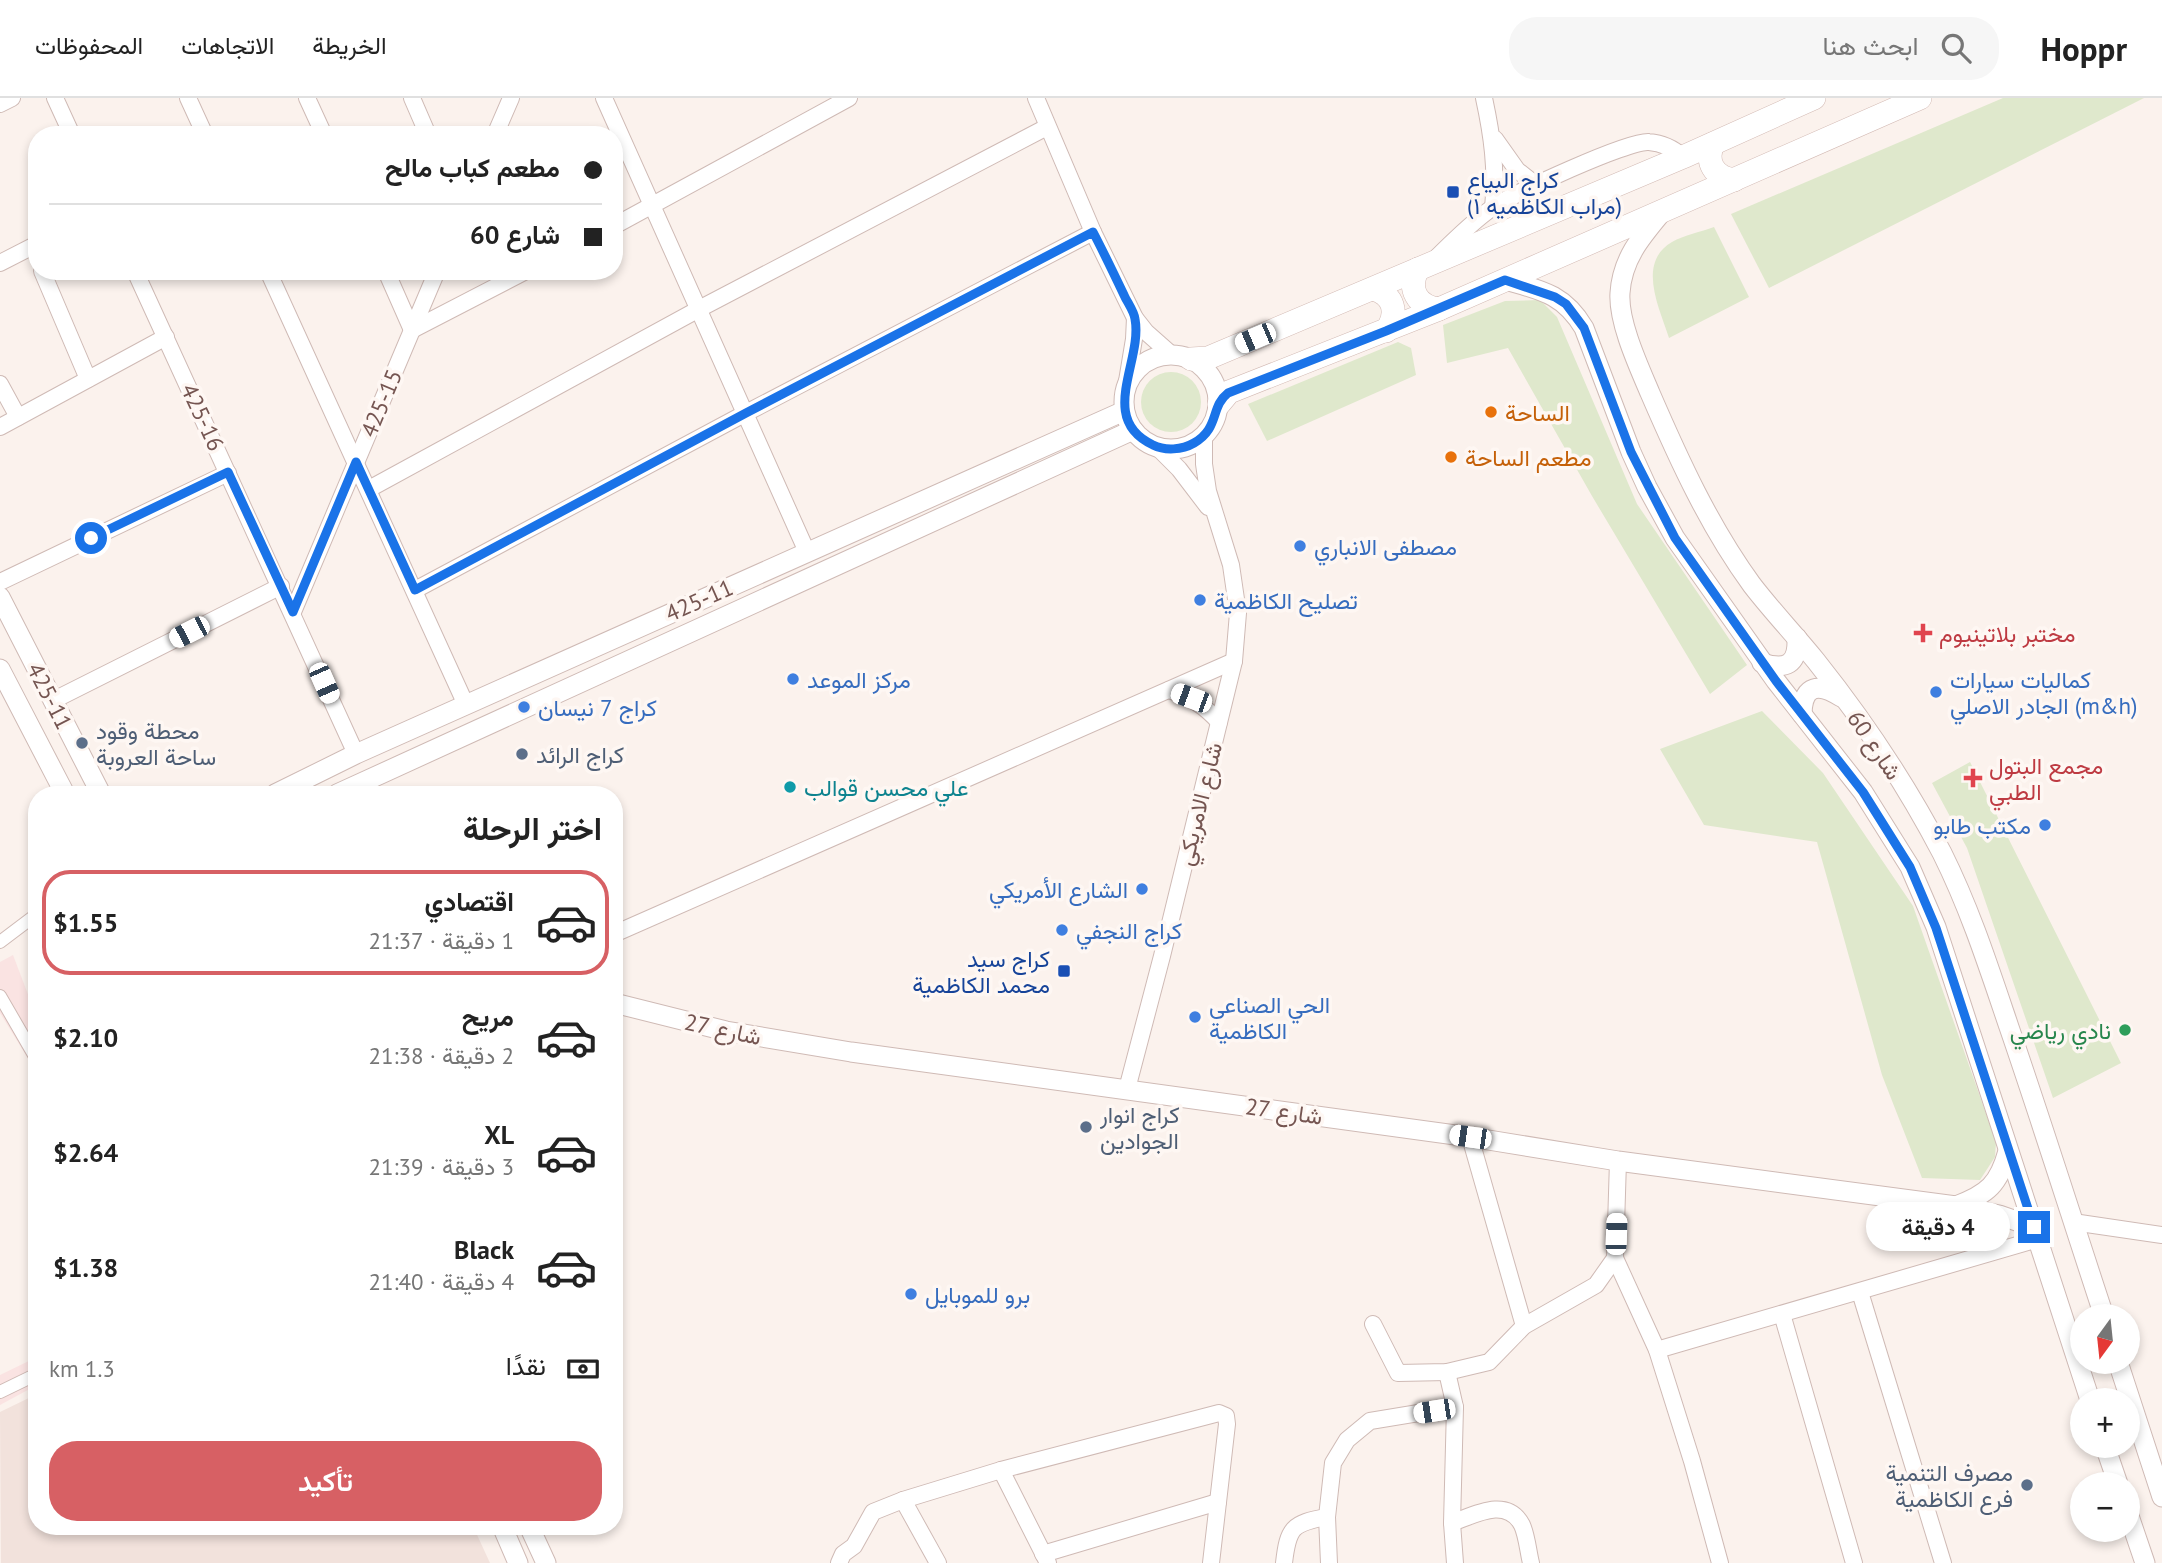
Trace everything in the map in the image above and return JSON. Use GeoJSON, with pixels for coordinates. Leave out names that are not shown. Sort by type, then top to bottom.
{"type":"FeatureCollection","features":[{"type":"Feature","properties":{"kind":"main road"},"geometry":{"type":"LineString","coordinates":[[1181,357],[1208,358],[1713,144],[1814,98]]}},
{"type":"Feature","properties":{"kind":"main road"},"geometry":{"type":"LineString","coordinates":[[1219,404],[1228,393],[1439,309],[1920,98]]}},
{"type":"Feature","properties":{"kind":"main road"},"geometry":{"type":"LineString","coordinates":[[1713,144],[1709,160],[1712,168],[1718,175],[1734,180]]}},
{"type":"Feature","properties":{"kind":"main road"},"geometry":{"type":"LineString","coordinates":[[1683,156],[1700,171],[1703,179],[1700,195]]}},
{"type":"Feature","properties":{"kind":"main road"},"geometry":{"type":"LineString","coordinates":[[1424,266],[1413,278],[1415,296],[1430,308],[1439,309]]}},
{"type":"Feature","properties":{"kind":"main road"},"geometry":{"type":"LineString","coordinates":[[1373,289],[1381,291],[1393,305],[1394,314],[1386,331]]}},
{"type":"Feature","properties":{"kind":"street"},"geometry":{"type":"LineString","coordinates":[[0,104],[12,98]]}},
{"type":"Feature","properties":{"kind":"street"},"geometry":{"type":"LineString","coordinates":[[55,98],[68,126]]}},
{"type":"Feature","properties":{"kind":"street"},"geometry":{"type":"LineString","coordinates":[[188,98],[201,126]]}},
{"type":"Feature","properties":{"kind":"street"},"geometry":{"type":"LineString","coordinates":[[307,98],[320,126]]}},
{"type":"Feature","properties":{"kind":"street"},"geometry":{"type":"LineString","coordinates":[[412,98],[424,126]]}},
{"type":"Feature","properties":{"kind":"street"},"geometry":{"type":"LineString","coordinates":[[499,126],[511,98]]}},
{"type":"Feature","properties":{"kind":"street"},"geometry":{"type":"LineString","coordinates":[[604,98],[617,126]]}},
{"type":"Feature","properties":{"kind":"street"},"geometry":{"type":"LineString","coordinates":[[623,221],[849,98]]}},
{"type":"Feature","properties":{"kind":"street"},"geometry":{"type":"LineString","coordinates":[[1036,98],[1046,127],[1093,232],[1135,318],[1146,332],[1181,357],[1202,367],[1212,377],[1219,404],[1212,427],[1190,446],[1174,449],[1158,447],[1144,441],[1133,430],[1124,411],[1135,318]]}},
{"type":"Feature","properties":{"kind":"street"},"geometry":{"type":"LineString","coordinates":[[1484,98],[1495,168],[1493,208]]}},
{"type":"Feature","properties":{"kind":"street"},"geometry":{"type":"LineString","coordinates":[[369,489],[699,309],[1046,127]]}},
{"type":"Feature","properties":{"kind":"street"},"geometry":{"type":"LineString","coordinates":[[1491,130],[1509,161],[1536,185]]}},
{"type":"Feature","properties":{"kind":"street"},"geometry":{"type":"LineString","coordinates":[[623,140],[807,552]]}},
{"type":"Feature","properties":{"kind":"street"},"geometry":{"type":"LineString","coordinates":[[1424,266],[1493,208],[1536,185],[1637,142],[1659,144],[1683,156]]}},
{"type":"Feature","properties":{"kind":"street","name":"شارع 60"},"geometry":{"type":"LineString","coordinates":[[1662,212],[1638,240],[1629,257],[1620,295],[1623,317],[1643,376],[1681,465],[1704,508],[1752,584],[1842,698],[1909,796],[1942,854],[1975,927],[2100,1304]]}},
{"type":"Feature","properties":{"kind":"street"},"geometry":{"type":"LineString","coordinates":[[415,590],[1093,232]]}},
{"type":"Feature","properties":{"kind":"street"},"geometry":{"type":"LineString","coordinates":[[0,263],[28,253]]}},
{"type":"Feature","properties":{"kind":"street"},"geometry":{"type":"LineString","coordinates":[[46,280],[88,379]]}},
{"type":"Feature","properties":{"kind":"street","name":"425-16"},"geometry":{"type":"LineString","coordinates":[[139,280],[356,754]]}},
{"type":"Feature","properties":{"kind":"street"},"geometry":{"type":"LineString","coordinates":[[272,280],[466,705]]}},
{"type":"Feature","properties":{"kind":"street"},"geometry":{"type":"LineString","coordinates":[[390,280],[412,330],[509,280]]}},
{"type":"Feature","properties":{"kind":"street","name":"425-15"},"geometry":{"type":"LineString","coordinates":[[293,612],[433,280]]}},
{"type":"Feature","properties":{"kind":"street","name":"شارع 60"},"geometry":{"type":"LineString","coordinates":[[1505,280],[1555,297],[1566,304],[1576,316],[1584,328],[1631,452],[1675,538],[1762,663],[1863,792],[1910,867],[1936,928],[2086,1388]]}},
{"type":"Feature","properties":{"kind":"street"},"geometry":{"type":"LineString","coordinates":[[0,427],[166,337]]}},
{"type":"Feature","properties":{"kind":"street"},"geometry":{"type":"LineString","coordinates":[[1126,387],[1133,374],[1144,363],[1157,357],[1181,357]]}},
{"type":"Feature","properties":{"kind":"street"},"geometry":{"type":"LineString","coordinates":[[0,384],[18,417]]}},
{"type":"Feature","properties":{"kind":"street","name":"425-11"},"geometry":{"type":"LineString","coordinates":[[291,786],[356,754],[1124,411]]}},
{"type":"Feature","properties":{"kind":"street","name":"425-11"},"geometry":{"type":"LineString","coordinates":[[354,786],[1133,430]]}},
{"type":"Feature","properties":{"kind":"street","name":"شارع الامريكي"},"geometry":{"type":"LineString","coordinates":[[1127,1089],[1234,661],[1238,613],[1231,565],[1208,491],[1204,436]]}},
{"type":"Feature","properties":{"kind":"street","name":"شارع الامريكي"},"geometry":{"type":"LineString","coordinates":[[1158,447],[1216,517]]}},
{"type":"Feature","properties":{"kind":"street"},"geometry":{"type":"LineString","coordinates":[[0,582],[228,472]]}},
{"type":"Feature","properties":{"kind":"street"},"geometry":{"type":"LineString","coordinates":[[52,701],[281,586]]}},
{"type":"Feature","properties":{"kind":"street","name":"425-11"},"geometry":{"type":"LineString","coordinates":[[0,597],[97,786]]}},
{"type":"Feature","properties":{"kind":"street"},"geometry":{"type":"LineString","coordinates":[[1762,663],[1781,667],[1789,664],[1796,654],[1797,638]]}},
{"type":"Feature","properties":{"kind":"street"},"geometry":{"type":"LineString","coordinates":[[623,930],[1234,661]]}},
{"type":"Feature","properties":{"kind":"street"},"geometry":{"type":"LineString","coordinates":[[0,669],[61,786]]}},
{"type":"Feature","properties":{"kind":"street"},"geometry":{"type":"LineString","coordinates":[[1802,714],[1803,698],[1812,689],[1819,687],[1829,690],[1842,698]]}},
{"type":"Feature","properties":{"kind":"street"},"geometry":{"type":"LineString","coordinates":[[1169,690],[1207,707],[1219,722]]}},
{"type":"Feature","properties":{"kind":"street"},"geometry":{"type":"LineString","coordinates":[[0,942],[28,921]]}},
{"type":"Feature","properties":{"kind":"street"},"geometry":{"type":"LineString","coordinates":[[0,996],[28,1044]]}},
{"type":"Feature","properties":{"kind":"street","name":"شارع 27"},"geometry":{"type":"LineString","coordinates":[[623,1005],[738,1034],[864,1054],[1956,1206],[1999,1215],[2036,1233]]}},
{"type":"Feature","properties":{"kind":"street"},"geometry":{"type":"LineString","coordinates":[[1470,1137],[1524,1326]]}},
{"type":"Feature","properties":{"kind":"street"},"geometry":{"type":"LineString","coordinates":[[1956,1206],[1977,1198],[1990,1188],[2002,1172],[2008,1151]]}},
{"type":"Feature","properties":{"kind":"street"},"geometry":{"type":"LineString","coordinates":[[1618,1161],[1615,1258],[1657,1350],[1720,1563]]}},
{"type":"Feature","properties":{"kind":"street"},"geometry":{"type":"LineString","coordinates":[[2073,1222],[2162,1235]]}},
{"type":"Feature","properties":{"kind":"street"},"geometry":{"type":"LineString","coordinates":[[1657,1350],[1860,1293],[2036,1233]]}},
{"type":"Feature","properties":{"kind":"street"},"geometry":{"type":"LineString","coordinates":[[1373,1324],[1398,1373],[1447,1372],[1489,1362],[1524,1326],[1596,1284],[1615,1258]]}},
{"type":"Feature","properties":{"kind":"street"},"geometry":{"type":"LineString","coordinates":[[1860,1293],[1942,1563]]}},
{"type":"Feature","properties":{"kind":"street"},"geometry":{"type":"LineString","coordinates":[[1782,1314],[1854,1563]]}},
{"type":"Feature","properties":{"kind":"street"},"geometry":{"type":"LineString","coordinates":[[1447,1372],[1455,1407],[1452,1523],[1455,1563]]}},
{"type":"Feature","properties":{"kind":"street"},"geometry":{"type":"LineString","coordinates":[[2122,1374],[2162,1497]]}},
{"type":"Feature","properties":{"kind":"street"},"geometry":{"type":"LineString","coordinates":[[0,1392],[28,1378]]}},
{"type":"Feature","properties":{"kind":"street"},"geometry":{"type":"LineString","coordinates":[[1329,1563],[1327,1517],[1333,1463],[1347,1440],[1370,1421],[1455,1407]]}},
{"type":"Feature","properties":{"kind":"street"},"geometry":{"type":"LineString","coordinates":[[839,1563],[844,1554],[854,1546],[873,1512],[903,1500],[1001,1469],[1219,1413],[1226,1416],[1227,1424],[1211,1563]]}},
{"type":"Feature","properties":{"kind":"street"},"geometry":{"type":"LineString","coordinates":[[1001,1469],[1045,1559],[1218,1502]]}},
{"type":"Feature","properties":{"kind":"street"},"geometry":{"type":"LineString","coordinates":[[903,1500],[938,1563]]}},
{"type":"Feature","properties":{"kind":"street"},"geometry":{"type":"LineString","coordinates":[[1452,1523],[1493,1508],[1512,1513],[1522,1525],[1531,1563]]}},
{"type":"Feature","properties":{"kind":"street"},"geometry":{"type":"LineString","coordinates":[[1284,1563],[1290,1534],[1297,1525],[1327,1517]]}},
{"type":"Feature","properties":{"kind":"street"},"geometry":{"type":"LineString","coordinates":[[506,1535],[518,1563]]}},
{"type":"Feature","properties":{"kind":"street"},"geometry":{"type":"LineString","coordinates":[[533,1535],[546,1563]]}},
{"type":"Feature","properties":{"kind":"street"},"geometry":{"type":"LineString","coordinates":[[2138,1542],[2145,1563]]}},
{"type":"Feature","properties":{"kind":"shaded area"},"geometry":{"type":"Polygon","coordinates":[[[13,955],[28,994],[28,1058],[0,1013],[0,962],[13,955]]]}},
{"type":"Feature","properties":{"kind":"shaded area"},"geometry":{"type":"Polygon","coordinates":[[[28,1361],[28,1390],[0,1405],[0,1375],[28,1361]]]}},
{"type":"Feature","properties":{"kind":"shaded area"},"geometry":{"type":"Polygon","coordinates":[[[28,1398],[28,1535],[477,1535],[490,1563],[1,1563],[0,1412],[28,1398]]]}},
{"type":"Feature","properties":{"kind":"green space"},"geometry":{"type":"Polygon","coordinates":[[[2003,98],[2144,98],[1769,288],[1731,214],[2003,98]]]}},
{"type":"Feature","properties":{"kind":"green space"},"geometry":{"type":"Polygon","coordinates":[[[1714,227],[1749,297],[1669,338],[1654,287],[1655,262],[1661,251],[1672,242],[1714,227]]]}},
{"type":"Feature","properties":{"kind":"green space"},"geometry":{"type":"Polygon","coordinates":[[[1540,300],[1557,317],[1637,504],[1747,665],[1710,694],[1508,348],[1447,363],[1443,325],[1505,301],[1540,300]]]}},
{"type":"Feature","properties":{"kind":"green space"},"geometry":{"type":"Polygon","coordinates":[[[1398,342],[1411,348],[1416,375],[1267,441],[1248,404],[1398,342]]]}},
{"type":"Feature","properties":{"kind":"green space"},"geometry":{"type":"Polygon","coordinates":[[[1165,372],[1177,372],[1196,385],[1201,402],[1199,414],[1188,427],[1177,432],[1165,432],[1146,419],[1141,408],[1141,396],[1154,377],[1165,372]]]}},
{"type":"Feature","properties":{"kind":"green space"},"geometry":{"type":"Polygon","coordinates":[[[1762,711],[1823,773],[1913,906],[1996,1142],[1995,1157],[1980,1180],[1922,1178],[1882,1075],[1817,842],[1704,825],[1660,749],[1762,711]]]}},
{"type":"Feature","properties":{"kind":"green space"},"geometry":{"type":"Polygon","coordinates":[[[1970,762],[2121,1063],[2053,1098],[1967,848],[1932,783],[1970,762]]]}},
{"type":"Feature","properties":{"kind":"place","name":"كراج البياع (مراب الكاظميه ١)"},"geometry":{"type":"Point","coordinates":[1453,192]}},
{"type":"Feature","properties":{"kind":"place","name":"الساحة"},"geometry":{"type":"Point","coordinates":[1491,412]}},
{"type":"Feature","properties":{"kind":"place","name":"مطعم الساحة"},"geometry":{"type":"Point","coordinates":[1451,457]}},
{"type":"Feature","properties":{"kind":"place","name":"مصطفى الانباري"},"geometry":{"type":"Point","coordinates":[1300,546]}},
{"type":"Feature","properties":{"kind":"place","name":"تصليح الكاظمية"},"geometry":{"type":"Point","coordinates":[1200,600]}},
{"type":"Feature","properties":{"kind":"place","name":"مختبر بلاتينيوم"},"geometry":{"type":"Point","coordinates":[1923,633]}},
{"type":"Feature","properties":{"kind":"place","name":"مركز الموعد"},"geometry":{"type":"Point","coordinates":[793,679]}},
{"type":"Feature","properties":{"kind":"place","name":"كماليات سيارات الجادر الاصلي (m&h)"},"geometry":{"type":"Point","coordinates":[1936,692]}},
{"type":"Feature","properties":{"kind":"place","name":"كراج 7 نيسان"},"geometry":{"type":"Point","coordinates":[524,707]}},
{"type":"Feature","properties":{"kind":"place","name":"محطة وقود ساحة العروبة"},"geometry":{"type":"Point","coordinates":[82,743]}},
{"type":"Feature","properties":{"kind":"place","name":"كراج الرائد"},"geometry":{"type":"Point","coordinates":[522,754]}},
{"type":"Feature","properties":{"kind":"place","name":"مجمع البتول الطبي"},"geometry":{"type":"Point","coordinates":[1973,778]}},
{"type":"Feature","properties":{"kind":"place","name":"علي محسن قوالب"},"geometry":{"type":"Point","coordinates":[790,787]}},
{"type":"Feature","properties":{"kind":"place","name":"مكتب طابو"},"geometry":{"type":"Point","coordinates":[2045,825]}},
{"type":"Feature","properties":{"kind":"place","name":"الشارع الأمريكي"},"geometry":{"type":"Point","coordinates":[1142,889]}},
{"type":"Feature","properties":{"kind":"place","name":"كراج النجفي"},"geometry":{"type":"Point","coordinates":[1062,930]}},
{"type":"Feature","properties":{"kind":"place","name":"كراج سيد محمد الكاظمية"},"geometry":{"type":"Point","coordinates":[1064,971]}},
{"type":"Feature","properties":{"kind":"place","name":"الحي الصناعي الكاظمية"},"geometry":{"type":"Point","coordinates":[1195,1017]}},
{"type":"Feature","properties":{"kind":"place","name":"نادي رياضي"},"geometry":{"type":"Point","coordinates":[2125,1030]}},
{"type":"Feature","properties":{"kind":"place","name":"كراج انوار الجوادين"},"geometry":{"type":"Point","coordinates":[1086,1127]}},
{"type":"Feature","properties":{"kind":"place","name":"برو للموبايل"},"geometry":{"type":"Point","coordinates":[911,1294]}},
{"type":"Feature","properties":{"kind":"place","name":"مصرف التنمية فرع الكاظمية"},"geometry":{"type":"Point","coordinates":[2027,1485]}},
{"type":"Feature","properties":{"kind":"route"},"geometry":{"type":"LineString","coordinates":[[91,538],[228,472],[293,612],[356,462],[415,590],[1093,232],[1135,318],[1124,411],[1133,430],[1144,441],[1158,447],[1174,449],[1190,446],[1204,436],[1212,427],[1219,404],[1228,393],[1386,331],[1505,280],[1537,289],[1566,304],[1584,328],[1631,452],[1675,538],[1776,681],[1863,792],[1910,867],[1936,928],[2034,1227]]}}]}
